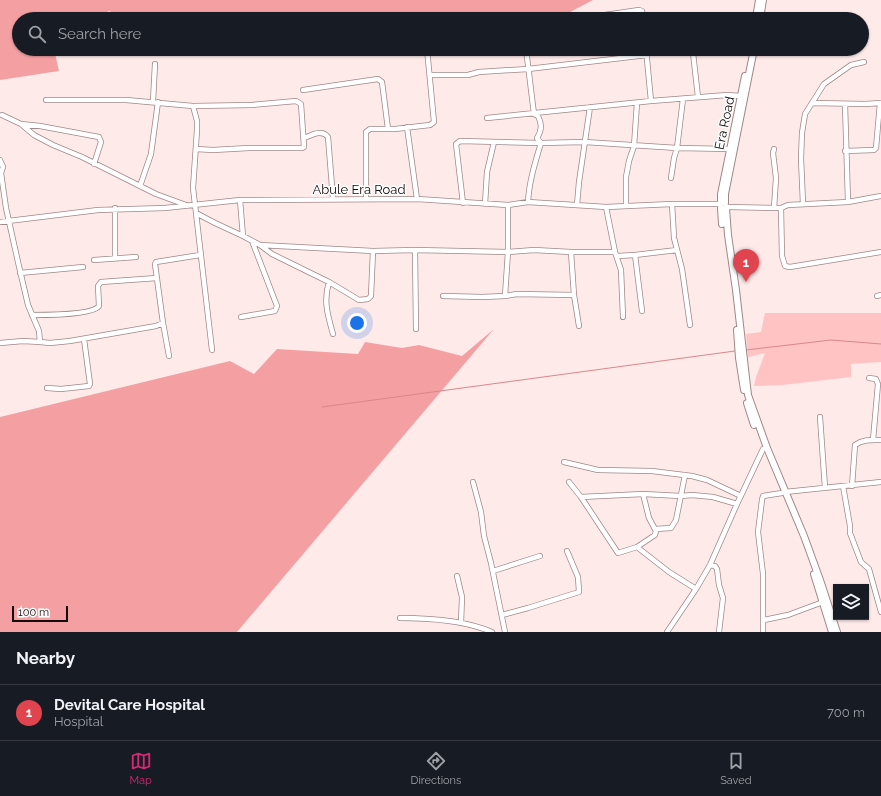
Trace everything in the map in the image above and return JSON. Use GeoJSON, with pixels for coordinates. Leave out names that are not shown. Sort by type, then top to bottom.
{"type":"FeatureCollection","features":[{"type":"Feature","properties":{"kind":"main road"},"geometry":{"type":"LineString","coordinates":[[757,12],[759,0]]}},
{"type":"Feature","properties":{"kind":"main road"},"geometry":{"type":"LineString","coordinates":[[761,12],[763,0]]}},
{"type":"Feature","properties":{"kind":"main road","name":"Era Road"},"geometry":{"type":"LineString","coordinates":[[723,205],[721,194],[749,56]]}},
{"type":"Feature","properties":{"kind":"main road"},"geometry":{"type":"LineString","coordinates":[[753,56],[723,205],[747,404],[763,449],[784,492],[818,573],[837,632]]}},
{"type":"Feature","properties":{"kind":"main road"},"geometry":{"type":"LineString","coordinates":[[741,358],[751,405],[812,566],[832,632]]}},
{"type":"Feature","properties":{"kind":"street"},"geometry":{"type":"LineString","coordinates":[[625,12],[639,10],[642,12]]}},
{"type":"Feature","properties":{"kind":"street"},"geometry":{"type":"LineString","coordinates":[[366,199],[366,132],[370,129],[430,125],[434,122],[428,56]]}},
{"type":"Feature","properties":{"kind":"street"},"geometry":{"type":"LineString","coordinates":[[527,56],[534,114],[538,116],[541,122],[540,132],[537,138],[540,144],[533,167],[528,202]]}},
{"type":"Feature","properties":{"kind":"street"},"geometry":{"type":"LineString","coordinates":[[430,75],[468,75],[492,71],[528,69],[638,56]]}},
{"type":"Feature","properties":{"kind":"street"},"geometry":{"type":"LineString","coordinates":[[647,56],[651,101]]}},
{"type":"Feature","properties":{"kind":"street"},"geometry":{"type":"LineString","coordinates":[[693,56],[698,97]]}},
{"type":"Feature","properties":{"kind":"street"},"geometry":{"type":"LineString","coordinates":[[802,204],[802,133],[806,114],[824,84],[851,65],[864,62]]}},
{"type":"Feature","properties":{"kind":"street"},"geometry":{"type":"LineString","coordinates":[[140,186],[151,154],[155,102],[155,64]]}},
{"type":"Feature","properties":{"kind":"street"},"geometry":{"type":"LineString","coordinates":[[303,90],[378,79],[381,80],[388,129]]}},
{"type":"Feature","properties":{"kind":"street"},"geometry":{"type":"LineString","coordinates":[[487,118],[651,101],[727,95],[741,96]]}},
{"type":"Feature","properties":{"kind":"street"},"geometry":{"type":"LineString","coordinates":[[46,100],[92,99],[155,102],[193,106],[252,105],[296,100],[301,104],[304,147],[213,150],[196,149]]}},
{"type":"Feature","properties":{"kind":"street"},"geometry":{"type":"LineString","coordinates":[[672,178],[683,99]]}},
{"type":"Feature","properties":{"kind":"street"},"geometry":{"type":"LineString","coordinates":[[626,205],[626,178],[629,161],[634,146],[637,103]]}},
{"type":"Feature","properties":{"kind":"street"},"geometry":{"type":"LineString","coordinates":[[813,103],[880,103],[876,148],[874,150],[845,151]]}},
{"type":"Feature","properties":{"kind":"street"},"geometry":{"type":"LineString","coordinates":[[845,104],[845,151],[848,202]]}},
{"type":"Feature","properties":{"kind":"street"},"geometry":{"type":"LineString","coordinates":[[193,106],[197,121],[193,188],[212,350]]}},
{"type":"Feature","properties":{"kind":"street"},"geometry":{"type":"LineString","coordinates":[[577,205],[590,107]]}},
{"type":"Feature","properties":{"kind":"street"},"geometry":{"type":"LineString","coordinates":[[2,115],[21,124],[40,126],[99,138],[101,142],[94,164]]}},
{"type":"Feature","properties":{"kind":"street"},"geometry":{"type":"LineString","coordinates":[[21,124],[25,129],[34,135],[126,180],[187,206]]}},
{"type":"Feature","properties":{"kind":"street"},"geometry":{"type":"LineString","coordinates":[[407,127],[417,199]]}},
{"type":"Feature","properties":{"kind":"street"},"geometry":{"type":"LineString","coordinates":[[304,138],[317,133],[323,133],[328,137],[333,199]]}},
{"type":"Feature","properties":{"kind":"street"},"geometry":{"type":"LineString","coordinates":[[463,203],[456,144],[460,141],[540,144],[585,142],[634,146],[730,149]]}},
{"type":"Feature","properties":{"kind":"street"},"geometry":{"type":"LineString","coordinates":[[485,204],[487,172],[494,142]]}},
{"type":"Feature","properties":{"kind":"street"},"geometry":{"type":"LineString","coordinates":[[774,149],[773,153],[776,178],[774,208]]}},
{"type":"Feature","properties":{"kind":"street"},"geometry":{"type":"LineString","coordinates":[[0,160],[3,167],[1,172],[6,208],[20,273],[28,305],[39,331],[40,342]]}},
{"type":"Feature","properties":{"kind":"street","name":"Abule Era Road"},"geometry":{"type":"LineString","coordinates":[[0,222],[115,208],[165,208],[240,200],[417,199],[508,205],[528,202],[606,207],[672,204],[781,208],[788,205],[848,202],[881,196]]}},
{"type":"Feature","properties":{"kind":"street"},"geometry":{"type":"LineString","coordinates":[[240,200],[243,236]]}},
{"type":"Feature","properties":{"kind":"street"},"geometry":{"type":"LineString","coordinates":[[672,204],[674,238],[682,269],[690,325]]}},
{"type":"Feature","properties":{"kind":"street"},"geometry":{"type":"LineString","coordinates":[[505,296],[508,252],[508,205]]}},
{"type":"Feature","properties":{"kind":"street"},"geometry":{"type":"LineString","coordinates":[[606,207],[621,270],[623,318]]}},
{"type":"Feature","properties":{"kind":"street"},"geometry":{"type":"LineString","coordinates":[[115,208],[115,258]]}},
{"type":"Feature","properties":{"kind":"street"},"geometry":{"type":"LineString","coordinates":[[781,208],[781,244],[785,266],[790,268],[881,252]]}},
{"type":"Feature","properties":{"kind":"street"},"geometry":{"type":"LineString","coordinates":[[196,213],[215,224],[260,245],[272,254],[329,282],[359,300],[368,299],[371,296],[373,251]]}},
{"type":"Feature","properties":{"kind":"street"},"geometry":{"type":"LineString","coordinates":[[241,317],[275,311],[277,306],[252,241]]}},
{"type":"Feature","properties":{"kind":"street"},"geometry":{"type":"LineString","coordinates":[[260,245],[373,251],[415,250],[508,252],[534,250],[635,255],[677,250]]}},
{"type":"Feature","properties":{"kind":"street"},"geometry":{"type":"LineString","coordinates":[[415,250],[416,329]]}},
{"type":"Feature","properties":{"kind":"street"},"geometry":{"type":"LineString","coordinates":[[571,252],[574,295],[579,326]]}},
{"type":"Feature","properties":{"kind":"street"},"geometry":{"type":"LineString","coordinates":[[635,255],[642,310]]}},
{"type":"Feature","properties":{"kind":"street"},"geometry":{"type":"LineString","coordinates":[[169,356],[155,264],[156,262],[200,256]]}},
{"type":"Feature","properties":{"kind":"street"},"geometry":{"type":"LineString","coordinates":[[94,260],[136,257]]}},
{"type":"Feature","properties":{"kind":"street"},"geometry":{"type":"LineString","coordinates":[[20,273],[83,267]]}},
{"type":"Feature","properties":{"kind":"street"},"geometry":{"type":"LineString","coordinates":[[32,315],[92,311],[97,309],[99,306],[98,286],[101,282],[157,278]]}},
{"type":"Feature","properties":{"kind":"street"},"geometry":{"type":"LineString","coordinates":[[329,282],[326,291],[326,301],[333,334]]}},
{"type":"Feature","properties":{"kind":"street"},"geometry":{"type":"LineString","coordinates":[[443,296],[482,297],[517,294],[574,295]]}},
{"type":"Feature","properties":{"kind":"street"},"geometry":{"type":"LineString","coordinates":[[0,344],[23,340],[59,342],[84,339],[156,326],[164,323]]}},
{"type":"Feature","properties":{"kind":"street"},"geometry":{"type":"LineString","coordinates":[[47,388],[61,389],[89,386],[90,384],[84,339]]}},
{"type":"Feature","properties":{"kind":"street"},"geometry":{"type":"LineString","coordinates":[[869,378],[876,379],[878,384],[873,440]]}},
{"type":"Feature","properties":{"kind":"street"},"geometry":{"type":"LineString","coordinates":[[820,417],[825,488]]}},
{"type":"Feature","properties":{"kind":"street"},"geometry":{"type":"LineString","coordinates":[[852,486],[855,445],[859,442],[881,440]]}},
{"type":"Feature","properties":{"kind":"street"},"geometry":{"type":"LineString","coordinates":[[668,632],[696,589],[710,564],[763,449]]}},
{"type":"Feature","properties":{"kind":"street"},"geometry":{"type":"LineString","coordinates":[[564,462],[598,470],[652,471],[685,475],[707,480],[741,496]]}},
{"type":"Feature","properties":{"kind":"street"},"geometry":{"type":"LineString","coordinates":[[655,529],[671,528],[676,520],[685,475]]}},
{"type":"Feature","properties":{"kind":"street"},"geometry":{"type":"LineString","coordinates":[[473,482],[481,512],[484,536],[493,571],[505,632]]}},
{"type":"Feature","properties":{"kind":"street"},"geometry":{"type":"LineString","coordinates":[[569,482],[581,497],[618,553],[637,547],[656,535],[655,529],[649,518],[643,494]]}},
{"type":"Feature","properties":{"kind":"street"},"geometry":{"type":"LineString","coordinates":[[764,631],[763,574],[758,532],[763,496],[784,492],[881,482]]}},
{"type":"Feature","properties":{"kind":"street"},"geometry":{"type":"LineString","coordinates":[[843,486],[850,533],[861,562],[869,569],[881,612]]}},
{"type":"Feature","properties":{"kind":"street"},"geometry":{"type":"LineString","coordinates":[[581,497],[643,494],[681,496],[692,495],[713,497],[737,504]]}},
{"type":"Feature","properties":{"kind":"street"},"geometry":{"type":"LineString","coordinates":[[637,547],[670,572],[696,589]]}},
{"type":"Feature","properties":{"kind":"street"},"geometry":{"type":"LineString","coordinates":[[502,615],[579,592],[578,577],[567,551]]}},
{"type":"Feature","properties":{"kind":"street"},"geometry":{"type":"LineString","coordinates":[[493,571],[540,556]]}},
{"type":"Feature","properties":{"kind":"street"},"geometry":{"type":"LineString","coordinates":[[710,564],[715,566],[717,569],[719,585],[723,598],[719,632]]}},
{"type":"Feature","properties":{"kind":"street"},"geometry":{"type":"LineString","coordinates":[[457,576],[462,597],[461,623]]}},
{"type":"Feature","properties":{"kind":"street"},"geometry":{"type":"LineString","coordinates":[[764,620],[788,615],[823,602]]}},
{"type":"Feature","properties":{"kind":"street"},"geometry":{"type":"LineString","coordinates":[[400,618],[418,618],[461,623],[492,632]]}},
{"type":"Feature","properties":{"kind":"shaded area"},"geometry":{"type":"Polygon","coordinates":[[[0,0],[593,0],[570,12],[12,12],[12,56],[56,56],[59,71],[0,80],[0,0]]]}},
{"type":"Feature","properties":{"kind":"shaded area"},"geometry":{"type":"Polygon","coordinates":[[[765,313],[881,313],[881,362],[851,364],[851,377],[783,385],[754,386],[765,353],[748,357],[746,334],[761,332],[765,313]]]}},
{"type":"Feature","properties":{"kind":"shaded area"},"geometry":{"type":"Polygon","coordinates":[[[494,329],[237,632],[0,632],[0,417],[230,361],[254,374],[277,349],[358,354],[365,342],[402,348],[419,345],[462,356],[494,329]]]}},
{"type":"Feature","properties":{"kind":"waterway"},"geometry":{"type":"LineString","coordinates":[[746,350],[831,340],[881,344]]}},
{"type":"Feature","properties":{"kind":"waterway"},"geometry":{"type":"LineString","coordinates":[[322,407],[735,351]]}},
{"type":"Feature","properties":{"kind":"place","name":"Devital Care Hospital"},"geometry":{"type":"Point","coordinates":[746,282]}}]}
